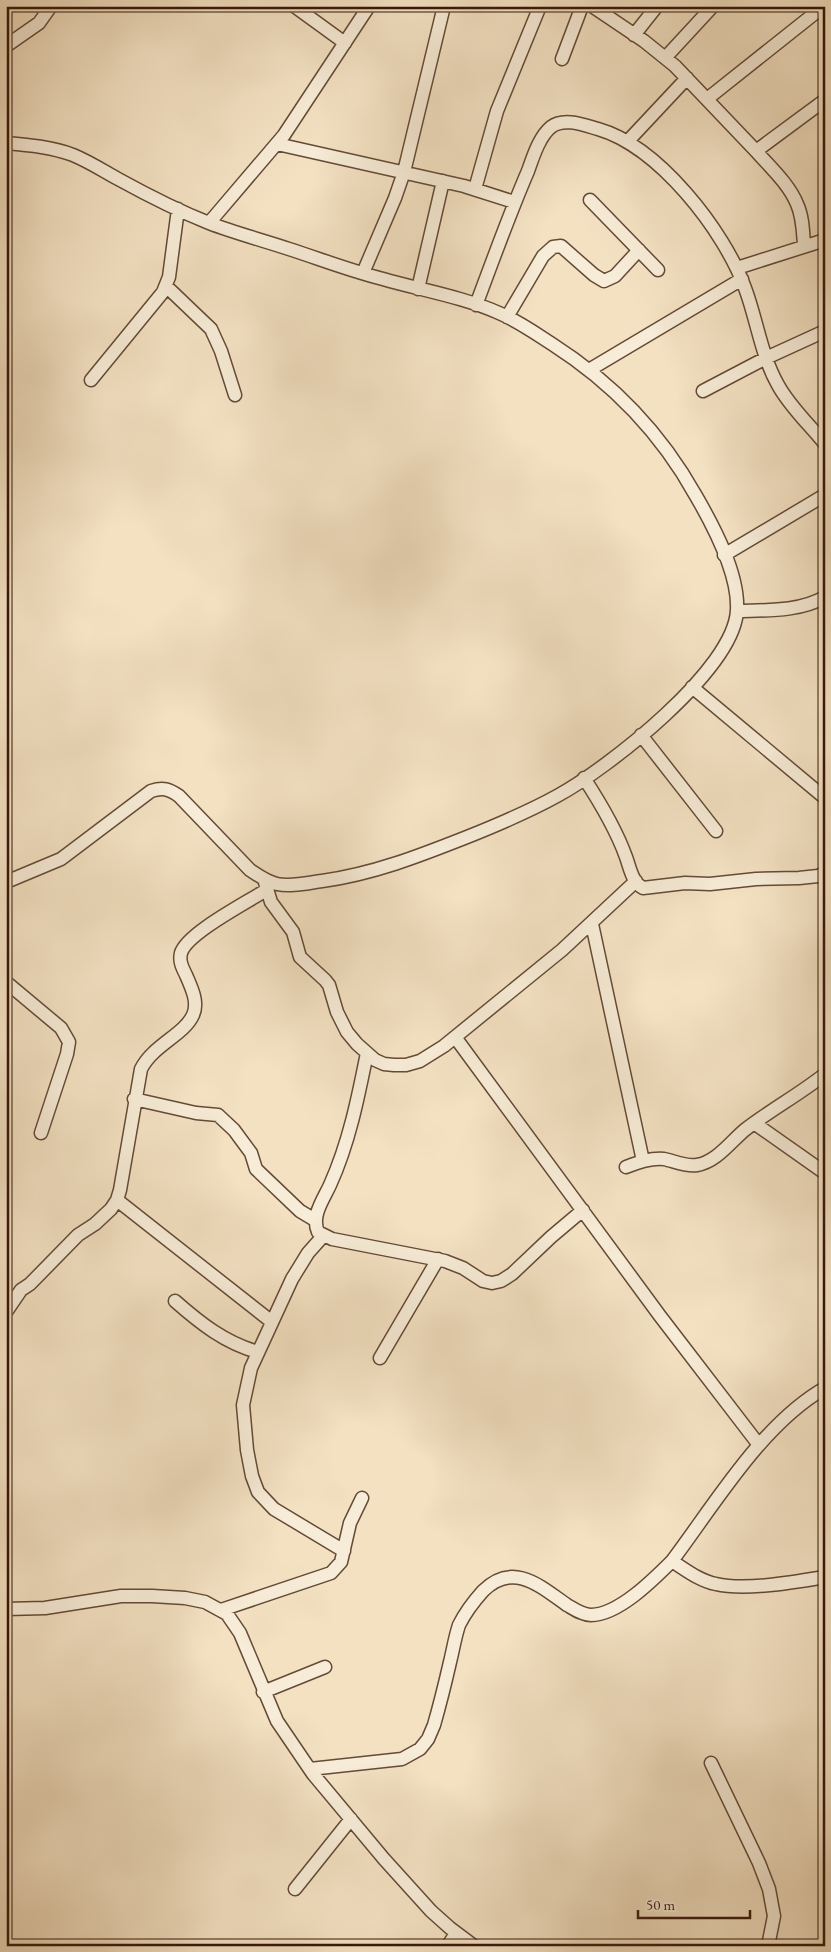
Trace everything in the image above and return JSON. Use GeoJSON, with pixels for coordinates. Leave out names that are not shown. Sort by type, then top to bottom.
{"type":"FeatureCollection","features":[{"type":"Feature","properties":{"kind":"street"},"geometry":{"type":"LineString","coordinates":[[6,46],[39,22],[51,6]]}},
{"type":"Feature","properties":{"kind":"street"},"geometry":{"type":"LineString","coordinates":[[294,6],[345,42]]}},
{"type":"Feature","properties":{"kind":"street"},"geometry":{"type":"LineString","coordinates":[[208,222],[277,144],[370,6]]}},
{"type":"Feature","properties":{"kind":"street"},"geometry":{"type":"LineString","coordinates":[[363,273],[396,198],[404,172],[444,6]]}},
{"type":"Feature","properties":{"kind":"street"},"geometry":{"type":"LineString","coordinates":[[475,189],[497,112],[540,6]]}},
{"type":"Feature","properties":{"kind":"street"},"geometry":{"type":"LineString","coordinates":[[562,58],[582,6]]}},
{"type":"Feature","properties":{"kind":"street"},"geometry":{"type":"LineString","coordinates":[[592,6],[665,58],[687,78],[756,151],[798,204],[804,246]]}},
{"type":"Feature","properties":{"kind":"street"},"geometry":{"type":"LineString","coordinates":[[634,35],[657,6]]}},
{"type":"Feature","properties":{"kind":"street"},"geometry":{"type":"LineString","coordinates":[[665,58],[713,6]]}},
{"type":"Feature","properties":{"kind":"street"},"geometry":{"type":"LineString","coordinates":[[707,99],[824,6]]}},
{"type":"Feature","properties":{"kind":"street"},"geometry":{"type":"LineString","coordinates":[[628,141],[687,78]]}},
{"type":"Feature","properties":{"kind":"street"},"geometry":{"type":"LineString","coordinates":[[756,151],[825,100]]}},
{"type":"Feature","properties":{"kind":"street"},"geometry":{"type":"LineString","coordinates":[[476,305],[514,202],[542,138],[556,124],[573,123],[610,132],[638,147],[662,168],[697,206],[718,234],[739,274],[766,358],[777,384],[825,444]]}},
{"type":"Feature","properties":{"kind":"street"},"geometry":{"type":"LineString","coordinates":[[6,130],[8,143],[50,148],[75,156],[178,209],[208,222],[363,273],[476,305],[507,317],[561,350],[589,370],[624,400],[666,447],[700,502],[724,555],[736,593],[737,611],[733,631],[723,651],[706,673],[641,735],[558,795],[487,829],[427,853],[366,874],[295,885],[265,885],[186,944],[180,958],[194,996],[196,1007],[185,1025],[145,1060],[138,1077],[117,1200],[104,1216],[78,1235],[30,1284],[20,1290],[6,1312]]}},
{"type":"Feature","properties":{"kind":"street"},"geometry":{"type":"LineString","coordinates":[[277,144],[475,189],[514,202]]}},
{"type":"Feature","properties":{"kind":"street"},"geometry":{"type":"LineString","coordinates":[[418,289],[443,182]]}},
{"type":"Feature","properties":{"kind":"street"},"geometry":{"type":"LineString","coordinates":[[590,200],[658,270]]}},
{"type":"Feature","properties":{"kind":"street"},"geometry":{"type":"LineString","coordinates":[[91,380],[157,302],[166,286],[171,267],[178,209]]}},
{"type":"Feature","properties":{"kind":"street"},"geometry":{"type":"LineString","coordinates":[[589,370],[739,274],[804,246],[825,240]]}},
{"type":"Feature","properties":{"kind":"street"},"geometry":{"type":"LineString","coordinates":[[507,317],[543,256],[553,247],[561,246],[594,275],[604,280],[615,276],[639,250]]}},
{"type":"Feature","properties":{"kind":"street"},"geometry":{"type":"LineString","coordinates":[[166,286],[211,329],[221,351],[235,394]]}},
{"type":"Feature","properties":{"kind":"street"},"geometry":{"type":"LineString","coordinates":[[703,391],[766,358],[825,331]]}},
{"type":"Feature","properties":{"kind":"street"},"geometry":{"type":"LineString","coordinates":[[724,555],[825,495]]}},
{"type":"Feature","properties":{"kind":"street"},"geometry":{"type":"LineString","coordinates":[[737,611],[790,609],[825,597]]}},
{"type":"Feature","properties":{"kind":"street"},"geometry":{"type":"LineString","coordinates":[[692,687],[825,798]]}},
{"type":"Feature","properties":{"kind":"street"},"geometry":{"type":"LineString","coordinates":[[641,735],[716,831]]}},
{"type":"Feature","properties":{"kind":"street"},"geometry":{"type":"LineString","coordinates":[[584,778],[612,825],[636,882],[642,888],[674,884],[710,884],[756,879],[799,878],[818,876],[825,873]]}},
{"type":"Feature","properties":{"kind":"street"},"geometry":{"type":"LineString","coordinates":[[6,882],[61,859],[151,791],[160,788],[170,790],[179,796],[265,885],[271,902],[293,932],[300,957],[326,980],[342,1021],[357,1044],[367,1054],[384,1064],[406,1065],[431,1055],[455,1038],[592,924],[636,882]]}},
{"type":"Feature","properties":{"kind":"street"},"geometry":{"type":"LineString","coordinates":[[592,924],[643,1161]]}},
{"type":"Feature","properties":{"kind":"street"},"geometry":{"type":"LineString","coordinates":[[6,982],[61,1028],[69,1042],[67,1054],[41,1133]]}},
{"type":"Feature","properties":{"kind":"street"},"geometry":{"type":"LineString","coordinates":[[455,1038],[660,1316],[759,1445]]}},
{"type":"Feature","properties":{"kind":"street"},"geometry":{"type":"LineString","coordinates":[[367,1054],[348,1135],[315,1220],[318,1232],[332,1239],[438,1259],[463,1268],[483,1281],[492,1283],[501,1281],[512,1274],[583,1210]]}},
{"type":"Feature","properties":{"kind":"street"},"geometry":{"type":"LineString","coordinates":[[626,1167],[643,1161],[661,1159],[698,1165],[711,1159],[754,1123],[825,1074]]}},
{"type":"Feature","properties":{"kind":"street"},"geometry":{"type":"LineString","coordinates":[[134,1099],[196,1113],[218,1114],[234,1130],[252,1153],[256,1169],[300,1211],[315,1220]]}},
{"type":"Feature","properties":{"kind":"street"},"geometry":{"type":"LineString","coordinates":[[754,1123],[825,1173]]}},
{"type":"Feature","properties":{"kind":"street"},"geometry":{"type":"LineString","coordinates":[[117,1200],[272,1322]]}},
{"type":"Feature","properties":{"kind":"street"},"geometry":{"type":"LineString","coordinates":[[324,1235],[308,1253],[296,1273],[272,1322],[251,1368],[243,1405],[247,1450],[252,1476],[258,1492],[274,1509],[344,1551]]}},
{"type":"Feature","properties":{"kind":"street"},"geometry":{"type":"LineString","coordinates":[[380,1358],[438,1259]]}},
{"type":"Feature","properties":{"kind":"street"},"geometry":{"type":"LineString","coordinates":[[175,1301],[198,1321],[225,1339],[258,1352]]}},
{"type":"Feature","properties":{"kind":"street"},"geometry":{"type":"LineString","coordinates":[[310,1770],[402,1759],[420,1749],[428,1739],[434,1725],[459,1626],[477,1598],[498,1580],[510,1576],[532,1581],[576,1611],[588,1615],[598,1615],[635,1594],[672,1561],[759,1445],[797,1406],[825,1388]]}},
{"type":"Feature","properties":{"kind":"street"},"geometry":{"type":"LineString","coordinates":[[221,1610],[331,1572],[341,1562],[350,1523],[362,1498]]}},
{"type":"Feature","properties":{"kind":"street"},"geometry":{"type":"LineString","coordinates":[[672,1561],[703,1580],[729,1586],[825,1577]]}},
{"type":"Feature","properties":{"kind":"street"},"geometry":{"type":"LineString","coordinates":[[6,1609],[46,1608],[120,1596],[152,1596],[206,1602],[221,1610],[233,1622],[240,1634],[277,1721],[310,1770],[384,1859],[424,1903],[456,1933],[474,1946]]}},
{"type":"Feature","properties":{"kind":"street"},"geometry":{"type":"LineString","coordinates":[[264,1692],[325,1667]]}},
{"type":"Feature","properties":{"kind":"street"},"geometry":{"type":"LineString","coordinates":[[711,1763],[760,1863],[769,1889],[774,1916],[768,1946]]}},
{"type":"Feature","properties":{"kind":"street"},"geometry":{"type":"LineString","coordinates":[[295,1889],[351,1819]]}},
{"type":"Feature","properties":{"kind":"street"},"geometry":{"type":"LineString","coordinates":[[448,1946],[456,1933]]}}]}
